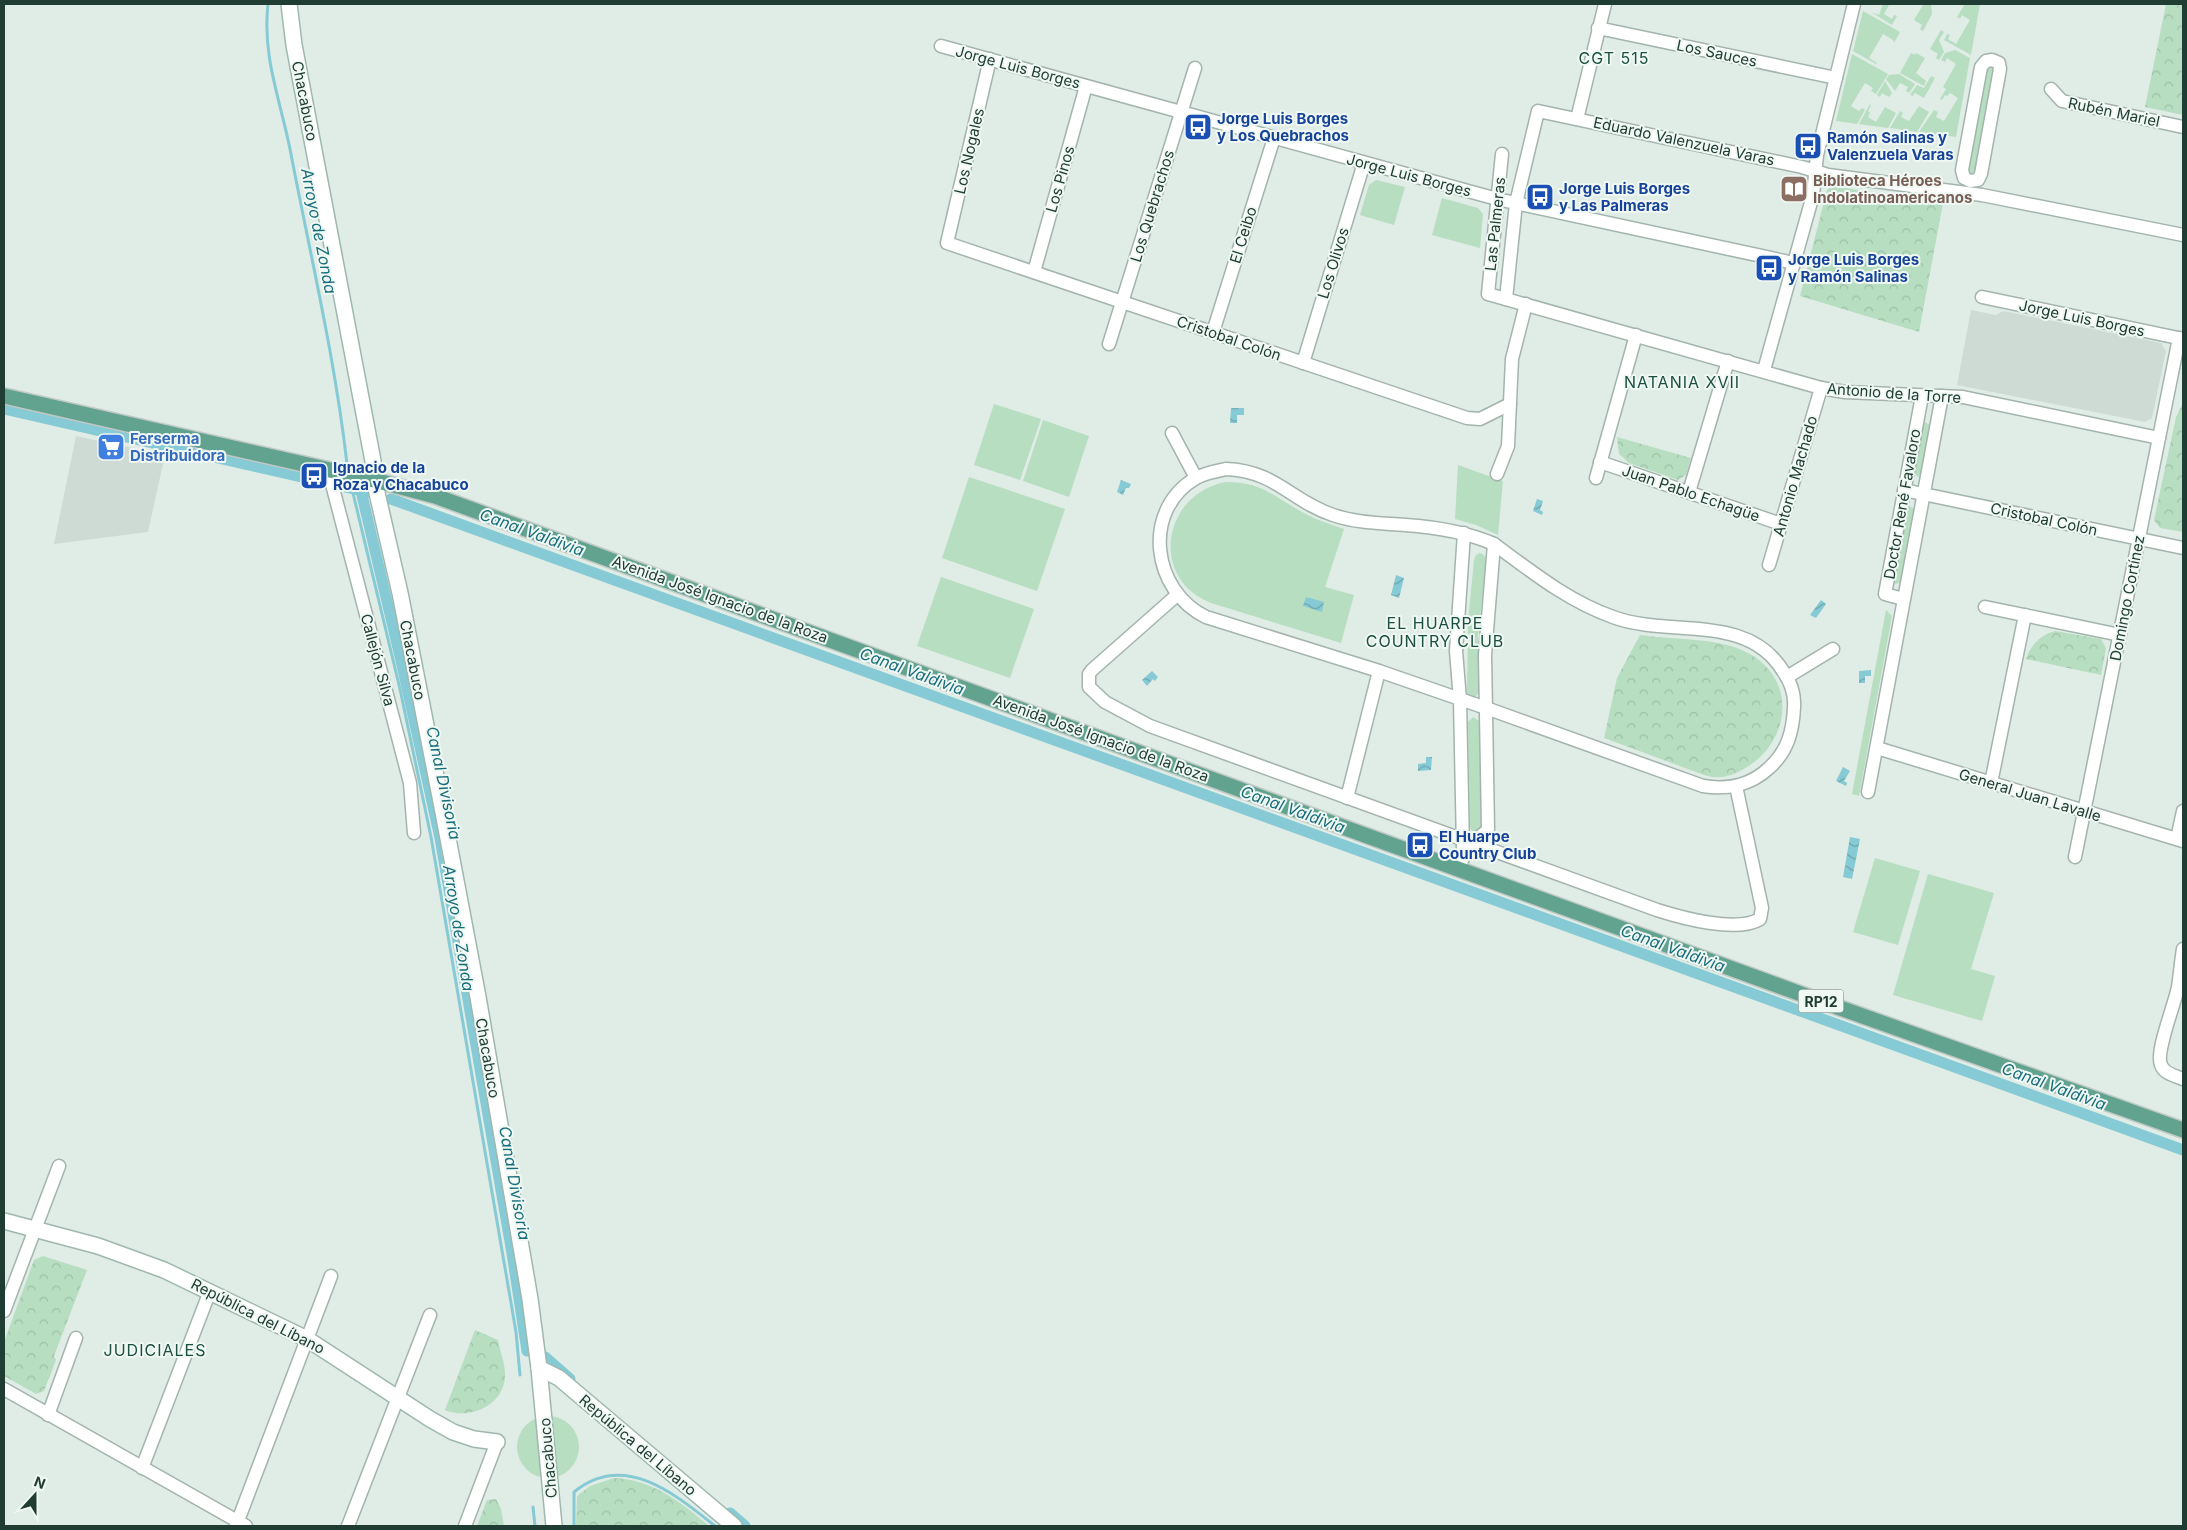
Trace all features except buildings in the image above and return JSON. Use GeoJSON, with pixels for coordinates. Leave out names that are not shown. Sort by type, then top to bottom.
{"type":"FeatureCollection","features":[{"type":"Feature","properties":{"kind":"main road","name":"Avenida José Ignacio de la Roza"},"geometry":{"type":"LineString","coordinates":[[4,396],[331,479],[374,480],[448,500],[1461,863],[1812,998],[2183,1130]]}},
{"type":"Feature","properties":{"kind":"street","name":"Chacabuco"},"geometry":{"type":"LineString","coordinates":[[289,4],[294,44],[371,452],[374,480],[400,593],[478,997],[530,1299],[539,1368],[554,1526]]}},
{"type":"Feature","properties":{"kind":"street"},"geometry":{"type":"LineString","coordinates":[[1577,119],[1604,4]]}},
{"type":"Feature","properties":{"kind":"street"},"geometry":{"type":"LineString","coordinates":[[1764,370],[1813,195],[1817,155],[1854,4]]}},
{"type":"Feature","properties":{"kind":"street","name":"Los Sauces"},"geometry":{"type":"LineString","coordinates":[[1598,28],[1836,78]]}},
{"type":"Feature","properties":{"kind":"street","name":"Jorge Luis Borges"},"geometry":{"type":"LineString","coordinates":[[941,46],[1497,199],[1794,263]]}},
{"type":"Feature","properties":{"kind":"street","name":"Los Nogales"},"geometry":{"type":"LineString","coordinates":[[947,243],[990,60]]}},
{"type":"Feature","properties":{"kind":"street"},"geometry":{"type":"LineString","coordinates":[[1986,60],[1992,60],[1999,63],[2000,69],[1981,174],[1978,180],[1969,187],[1962,170],[1981,67],[1986,60]]}},
{"type":"Feature","properties":{"kind":"street","name":"Los Quebrachos"},"geometry":{"type":"LineString","coordinates":[[1109,344],[1195,68]]}},
{"type":"Feature","properties":{"kind":"street","name":"Los Pinos"},"geometry":{"type":"LineString","coordinates":[[1034,272],[1086,86]]}},
{"type":"Feature","properties":{"kind":"street","name":"Rubén Mariel"},"geometry":{"type":"LineString","coordinates":[[2051,89],[2062,102],[2183,127]]}},
{"type":"Feature","properties":{"kind":"street","name":"Eduardo Valenzuela Varas"},"geometry":{"type":"LineString","coordinates":[[1538,111],[1802,167],[1816,172],[1969,187],[2183,236]]}},
{"type":"Feature","properties":{"kind":"street","name":"Las Palmeras"},"geometry":{"type":"LineString","coordinates":[[1506,299],[1516,203],[1538,111]]}},
{"type":"Feature","properties":{"kind":"street","name":"El Ceibo"},"geometry":{"type":"LineString","coordinates":[[1213,332],[1274,138]]}},
{"type":"Feature","properties":{"kind":"street","name":"Las Palmeras"},"geometry":{"type":"LineString","coordinates":[[1488,294],[1502,154]]}},
{"type":"Feature","properties":{"kind":"street","name":"Los Olivos"},"geometry":{"type":"LineString","coordinates":[[1303,363],[1364,163]]}},
{"type":"Feature","properties":{"kind":"street","name":"Cristobal Colón"},"geometry":{"type":"LineString","coordinates":[[947,243],[1472,419],[1480,419],[1510,404]]}},
{"type":"Feature","properties":{"kind":"street","name":"Antonio de la Torre"},"geometry":{"type":"LineString","coordinates":[[1488,294],[1764,370],[1821,388],[1845,392],[1962,397],[2159,438]]}},
{"type":"Feature","properties":{"kind":"street","name":"Jorge Luis Borges"},"geometry":{"type":"LineString","coordinates":[[1982,298],[2181,338]]}},
{"type":"Feature","properties":{"kind":"street"},"geometry":{"type":"LineString","coordinates":[[1497,474],[1508,446],[1512,359],[1526,304]]}},
{"type":"Feature","properties":{"kind":"street"},"geometry":{"type":"LineString","coordinates":[[1596,478],[1636,335]]}},
{"type":"Feature","properties":{"kind":"street","name":"Domingo Cortínez"},"geometry":{"type":"LineString","coordinates":[[2075,857],[2159,438],[2181,338]]}},
{"type":"Feature","properties":{"kind":"street"},"geometry":{"type":"LineString","coordinates":[[1690,492],[1728,361]]}},
{"type":"Feature","properties":{"kind":"street","name":"Antonio Machado"},"geometry":{"type":"LineString","coordinates":[[1769,565],[1821,388]]}},
{"type":"Feature","properties":{"kind":"street","name":"Doctor René Favaloro"},"geometry":{"type":"LineString","coordinates":[[1903,598],[1885,594],[1922,396]]}},
{"type":"Feature","properties":{"kind":"street","name":"Doctor René Favaloro"},"geometry":{"type":"LineString","coordinates":[[1868,792],[1942,396]]}},
{"type":"Feature","properties":{"kind":"street"},"geometry":{"type":"LineString","coordinates":[[1172,433],[1196,478]]}},
{"type":"Feature","properties":{"kind":"street","name":"Juan Pablo Echagüe"},"geometry":{"type":"LineString","coordinates":[[1600,462],[1782,524]]}},
{"type":"Feature","properties":{"kind":"street"},"geometry":{"type":"LineString","coordinates":[[1226,469],[1249,471],[1272,480],[1315,508],[1333,515],[1360,522],[1408,525],[1464,533],[1494,544],[1543,581],[1580,603],[1628,622],[1665,628],[1732,634],[1760,646],[1771,655],[1787,677],[1795,702],[1793,725],[1785,749],[1764,773],[1736,786],[1715,788],[1692,783],[1379,671],[1206,617],[1191,610],[1177,595],[1164,569],[1161,558],[1160,534],[1170,505],[1179,493],[1196,478],[1226,469]]}},
{"type":"Feature","properties":{"kind":"street","name":"Callejón Silva"},"geometry":{"type":"LineString","coordinates":[[331,479],[410,784],[414,834]]}},
{"type":"Feature","properties":{"kind":"street","name":"Cristobal Colón"},"geometry":{"type":"LineString","coordinates":[[1904,490],[2183,548]]}},
{"type":"Feature","properties":{"kind":"street"},"geometry":{"type":"LineString","coordinates":[[1461,863],[1468,841],[1456,651],[1464,533]]}},
{"type":"Feature","properties":{"kind":"street"},"geometry":{"type":"LineString","coordinates":[[1468,841],[1485,834],[1488,828],[1486,634],[1494,544]]}},
{"type":"Feature","properties":{"kind":"street"},"geometry":{"type":"LineString","coordinates":[[1177,595],[1092,670],[1089,674],[1089,687],[1094,694],[1116,709],[1150,726],[1676,916],[1714,923],[1748,924],[1760,919],[1762,908],[1736,786]]}},
{"type":"Feature","properties":{"kind":"street"},"geometry":{"type":"LineString","coordinates":[[1985,607],[2120,635]]}},
{"type":"Feature","properties":{"kind":"street"},"geometry":{"type":"LineString","coordinates":[[1991,783],[2026,615]]}},
{"type":"Feature","properties":{"kind":"street"},"geometry":{"type":"LineString","coordinates":[[1787,677],[1833,649]]}},
{"type":"Feature","properties":{"kind":"street"},"geometry":{"type":"LineString","coordinates":[[1347,798],[1379,671]]}},
{"type":"Feature","properties":{"kind":"street","name":"General Juan Lavalle"},"geometry":{"type":"LineString","coordinates":[[1877,748],[2180,840]]}},
{"type":"Feature","properties":{"kind":"street"},"geometry":{"type":"LineString","coordinates":[[2180,840],[2183,811]]}},
{"type":"Feature","properties":{"kind":"street"},"geometry":{"type":"LineString","coordinates":[[2183,949],[2178,987],[2161,1048],[2160,1062],[2162,1068],[2167,1072],[2183,1079]]}},
{"type":"Feature","properties":{"kind":"street"},"geometry":{"type":"LineString","coordinates":[[4,1311],[58,1166]]}},
{"type":"Feature","properties":{"kind":"street","name":"República del Líbano"},"geometry":{"type":"LineString","coordinates":[[4,1221],[98,1246],[164,1270],[307,1339],[453,1432],[474,1439],[497,1442]]}},
{"type":"Feature","properties":{"kind":"street"},"geometry":{"type":"LineString","coordinates":[[4,1389],[240,1525],[331,1276]]}},
{"type":"Feature","properties":{"kind":"street"},"geometry":{"type":"LineString","coordinates":[[142,1468],[210,1291]]}},
{"type":"Feature","properties":{"kind":"street"},"geometry":{"type":"LineString","coordinates":[[348,1526],[430,1315]]}},
{"type":"Feature","properties":{"kind":"street"},"geometry":{"type":"LineString","coordinates":[[48,1414],[76,1338]]}},
{"type":"Feature","properties":{"kind":"street","name":"República del Líbano"},"geometry":{"type":"LineString","coordinates":[[539,1368],[559,1378],[734,1526]]}},
{"type":"Feature","properties":{"kind":"street"},"geometry":{"type":"LineString","coordinates":[[464,1526],[497,1442]]}},
{"type":"Feature","properties":{"kind":"shaded area"},"geometry":{"type":"Polygon","coordinates":[[[1971,310],[1996,315],[2003,311],[2161,343],[2166,351],[2152,418],[2145,422],[1957,385],[1971,310]]]}},
{"type":"Feature","properties":{"kind":"shaded area"},"geometry":{"type":"Polygon","coordinates":[[[76,436],[165,455],[148,532],[54,544],[76,436]]]}},
{"type":"Feature","properties":{"kind":"green space"},"geometry":{"type":"Polygon","coordinates":[[[1883,4],[1889,5],[1884,14],[1892,19],[1894,15],[1897,16],[1892,25],[1871,12],[1879,15],[1883,4]]]}},
{"type":"Feature","properties":{"kind":"green space"},"geometry":{"type":"Polygon","coordinates":[[[1921,4],[1931,4],[1932,14],[1923,31],[1920,29],[1922,25],[1914,20],[1923,5],[1921,4]]]}},
{"type":"Feature","properties":{"kind":"green space"},"geometry":{"type":"Polygon","coordinates":[[[1965,4],[1980,4],[1971,55],[1944,40],[1947,34],[1950,35],[1948,39],[1956,44],[1970,20],[1962,15],[1960,19],[1957,17],[1965,4]]]}},
{"type":"Feature","properties":{"kind":"green space"},"geometry":{"type":"Polygon","coordinates":[[[2166,4],[2183,4],[2183,115],[2145,107],[2166,4]]]}},
{"type":"Feature","properties":{"kind":"green space"},"geometry":{"type":"Polygon","coordinates":[[[1863,11],[1900,32],[1894,43],[1893,40],[1883,34],[1869,58],[1876,64],[1853,51],[1863,11]]]}},
{"type":"Feature","properties":{"kind":"green space"},"geometry":{"type":"Polygon","coordinates":[[[1941,30],[1944,32],[1939,40],[1944,52],[1939,60],[1936,58],[1938,54],[1930,49],[1941,30]]]}},
{"type":"Feature","properties":{"kind":"green space"},"geometry":{"type":"Polygon","coordinates":[[[1955,50],[1970,58],[1956,137],[1919,132],[1934,110],[1938,112],[1936,117],[1944,121],[1958,98],[1950,93],[1947,96],[1945,95],[1942,100],[1940,99],[1946,89],[1943,87],[1956,64],[1947,58],[1945,62],[1941,60],[1945,53],[1955,50]]]}},
{"type":"Feature","properties":{"kind":"green space"},"geometry":{"type":"Polygon","coordinates":[[[1911,53],[1915,55],[1916,53],[1925,58],[1916,73],[1926,81],[1924,86],[1900,73],[1911,53]]]}},
{"type":"Feature","properties":{"kind":"green space"},"geometry":{"type":"Polygon","coordinates":[[[1852,54],[1888,74],[1876,94],[1871,91],[1873,88],[1865,83],[1851,106],[1859,111],[1862,108],[1865,110],[1857,124],[1836,121],[1852,54]]]}},
{"type":"Feature","properties":{"kind":"green space"},"geometry":{"type":"Polygon","coordinates":[[[1994,65],[1976,175],[1967,175],[1987,66],[1994,65]]]}},
{"type":"Feature","properties":{"kind":"green space"},"geometry":{"type":"Polygon","coordinates":[[[1899,74],[1915,84],[1909,93],[1906,91],[1908,87],[1900,83],[1895,91],[1886,79],[1889,75],[1899,74]]]}},
{"type":"Feature","properties":{"kind":"green space"},"geometry":{"type":"Polygon","coordinates":[[[1931,76],[1935,78],[1924,98],[1915,93],[1913,96],[1910,95],[1917,85],[1924,88],[1931,76]]]}},
{"type":"Feature","properties":{"kind":"green space"},"geometry":{"type":"Polygon","coordinates":[[[1885,81],[1892,93],[1889,97],[1882,93],[1880,97],[1877,95],[1885,81]]]}},
{"type":"Feature","properties":{"kind":"green space"},"geometry":{"type":"Polygon","coordinates":[[[1870,104],[1868,117],[1876,122],[1885,107],[1896,113],[1888,128],[1859,124],[1870,104]]]}},
{"type":"Feature","properties":{"kind":"green space"},"geometry":{"type":"Polygon","coordinates":[[[1919,106],[1929,112],[1917,132],[1890,128],[1900,111],[1903,113],[1901,117],[1909,121],[1919,106]]]}},
{"type":"Feature","properties":{"kind":"green space"},"geometry":{"type":"Polygon","coordinates":[[[1376,180],[1405,187],[1394,225],[1360,215],[1369,185],[1376,180]]]}},
{"type":"Feature","properties":{"kind":"green space"},"geometry":{"type":"Polygon","coordinates":[[[1832,186],[1943,203],[1919,332],[1800,296],[1827,190],[1832,186]]]}},
{"type":"Feature","properties":{"kind":"green space"},"geometry":{"type":"Polygon","coordinates":[[[1442,198],[1478,208],[1483,214],[1480,248],[1432,235],[1442,198]]]}},
{"type":"Feature","properties":{"kind":"green space"},"geometry":{"type":"Polygon","coordinates":[[[2183,403],[2183,532],[2160,528],[2154,520],[2176,417],[2183,403]]]}},
{"type":"Feature","properties":{"kind":"green space"},"geometry":{"type":"Polygon","coordinates":[[[994,404],[1041,419],[1020,480],[974,465],[994,404]]]}},
{"type":"Feature","properties":{"kind":"green space"},"geometry":{"type":"Polygon","coordinates":[[[1043,420],[1089,436],[1069,497],[1023,481],[1043,420]]]}},
{"type":"Feature","properties":{"kind":"green space"},"geometry":{"type":"Polygon","coordinates":[[[1925,422],[1930,425],[1922,475],[1919,477],[1913,473],[1922,426],[1925,422]]]}},
{"type":"Feature","properties":{"kind":"green space"},"geometry":{"type":"Polygon","coordinates":[[[1617,437],[1691,458],[1686,475],[1678,480],[1629,463],[1619,454],[1617,437]]]}},
{"type":"Feature","properties":{"kind":"green space"},"geometry":{"type":"Polygon","coordinates":[[[1458,465],[1503,481],[1498,535],[1476,525],[1455,519],[1458,465]]]}},
{"type":"Feature","properties":{"kind":"green space"},"geometry":{"type":"Polygon","coordinates":[[[969,477],[1065,509],[1037,591],[942,558],[969,477]]]}},
{"type":"Feature","properties":{"kind":"green space"},"geometry":{"type":"Polygon","coordinates":[[[1225,482],[1259,488],[1323,522],[1344,529],[1325,587],[1354,595],[1341,643],[1211,603],[1191,591],[1178,576],[1172,558],[1171,538],[1177,520],[1188,503],[1204,490],[1225,482]]]}},
{"type":"Feature","properties":{"kind":"green space"},"geometry":{"type":"Polygon","coordinates":[[[1909,506],[1915,509],[1901,582],[1896,584],[1893,581],[1909,506]]]}},
{"type":"Feature","properties":{"kind":"green space"},"geometry":{"type":"Polygon","coordinates":[[[1480,553],[1484,555],[1486,560],[1478,638],[1479,692],[1475,698],[1467,695],[1468,621],[1474,560],[1476,555],[1480,553]]]}},
{"type":"Feature","properties":{"kind":"green space"},"geometry":{"type":"Polygon","coordinates":[[[941,577],[1034,609],[1010,678],[917,646],[941,577]]]}},
{"type":"Feature","properties":{"kind":"green space"},"geometry":{"type":"Polygon","coordinates":[[[1886,610],[1892,616],[1859,796],[1852,794],[1886,610]]]}},
{"type":"Feature","properties":{"kind":"green space"},"geometry":{"type":"Polygon","coordinates":[[[2055,631],[2101,639],[2106,648],[2101,675],[2026,659],[2036,642],[2045,635],[2055,631]]]}},
{"type":"Feature","properties":{"kind":"green space"},"geometry":{"type":"Polygon","coordinates":[[[1640,635],[1724,644],[1748,653],[1764,664],[1775,678],[1781,693],[1782,710],[1780,726],[1773,741],[1762,755],[1737,773],[1716,777],[1704,775],[1604,738],[1617,678],[1640,635]]]}},
{"type":"Feature","properties":{"kind":"green space"},"geometry":{"type":"Polygon","coordinates":[[[1473,717],[1479,721],[1483,826],[1476,833],[1471,830],[1470,826],[1468,722],[1473,717]]]}},
{"type":"Feature","properties":{"kind":"green space"},"geometry":{"type":"Polygon","coordinates":[[[1875,858],[1920,871],[1898,945],[1853,932],[1875,858]]]}},
{"type":"Feature","properties":{"kind":"green space"},"geometry":{"type":"Polygon","coordinates":[[[1928,874],[1994,893],[1971,969],[1995,976],[1982,1021],[1893,995],[1928,874]]]}},
{"type":"Feature","properties":{"kind":"green space"},"geometry":{"type":"Polygon","coordinates":[[[43,1256],[87,1270],[54,1356],[56,1360],[44,1391],[36,1394],[4,1376],[4,1342],[34,1260],[43,1256]]]}},
{"type":"Feature","properties":{"kind":"green space"},"geometry":{"type":"Polygon","coordinates":[[[475,1330],[498,1340],[505,1373],[503,1388],[491,1404],[482,1409],[473,1412],[454,1413],[445,1410],[475,1330]]]}},
{"type":"Feature","properties":{"kind":"green space"},"geometry":{"type":"Polygon","coordinates":[[[548,1416],[560,1418],[570,1425],[577,1435],[579,1447],[577,1459],[570,1469],[560,1476],[548,1478],[536,1476],[526,1469],[519,1459],[517,1447],[519,1435],[526,1425],[536,1418],[548,1416]]]}},
{"type":"Feature","properties":{"kind":"green space"},"geometry":{"type":"Polygon","coordinates":[[[614,1478],[628,1479],[641,1483],[666,1494],[709,1526],[576,1526],[577,1496],[590,1486],[614,1478]]]}},
{"type":"Feature","properties":{"kind":"green space"},"geometry":{"type":"Polygon","coordinates":[[[496,1499],[501,1509],[504,1526],[477,1526],[487,1500],[496,1499]]]}},
{"type":"Feature","properties":{"kind":"water"},"geometry":{"type":"Polygon","coordinates":[[[1231,408],[1244,408],[1244,415],[1237,415],[1237,423],[1230,423],[1231,408]]]}},
{"type":"Feature","properties":{"kind":"water"},"geometry":{"type":"Polygon","coordinates":[[[1121,480],[1131,484],[1129,488],[1126,488],[1123,495],[1117,492],[1121,480]]]}},
{"type":"Feature","properties":{"kind":"water"},"geometry":{"type":"Polygon","coordinates":[[[1537,499],[1543,501],[1540,510],[1543,512],[1542,515],[1533,511],[1537,499]]]}},
{"type":"Feature","properties":{"kind":"water"},"geometry":{"type":"Polygon","coordinates":[[[1396,575],[1404,578],[1399,598],[1391,595],[1396,575]]]}},
{"type":"Feature","properties":{"kind":"water"},"geometry":{"type":"Polygon","coordinates":[[[1306,597],[1324,602],[1322,612],[1303,606],[1306,597]]]}},
{"type":"Feature","properties":{"kind":"water"},"geometry":{"type":"Polygon","coordinates":[[[1821,600],[1826,604],[1816,618],[1810,615],[1821,600]]]}},
{"type":"Feature","properties":{"kind":"water"},"geometry":{"type":"Polygon","coordinates":[[[1871,670],[1871,676],[1865,676],[1865,683],[1859,683],[1859,671],[1871,670]]]}},
{"type":"Feature","properties":{"kind":"water"},"geometry":{"type":"Polygon","coordinates":[[[1152,671],[1158,677],[1155,681],[1153,679],[1147,686],[1142,680],[1152,671]]]}},
{"type":"Feature","properties":{"kind":"water"},"geometry":{"type":"Polygon","coordinates":[[[1426,757],[1432,757],[1431,770],[1418,771],[1418,764],[1426,763],[1426,757]]]}},
{"type":"Feature","properties":{"kind":"water"},"geometry":{"type":"Polygon","coordinates":[[[1843,767],[1850,771],[1844,781],[1847,783],[1846,786],[1836,781],[1843,767]]]}},
{"type":"Feature","properties":{"kind":"water"},"geometry":{"type":"Polygon","coordinates":[[[1850,837],[1860,839],[1852,879],[1843,877],[1850,837]]]}},
{"type":"Feature","properties":{"kind":"waterway","name":"Arroyo de Zonda"},"geometry":{"type":"LineString","coordinates":[[268,4],[267,23],[270,60],[322,306],[347,464]]}},
{"type":"Feature","properties":{"kind":"waterway","name":"Canal Valdivia"},"geometry":{"type":"LineString","coordinates":[[4,409],[367,492]]}},
{"type":"Feature","properties":{"kind":"waterway","name":"Arroyo de Zonda"},"geometry":{"type":"LineString","coordinates":[[352,489],[400,689],[431,837],[516,1332],[520,1375]]}},
{"type":"Feature","properties":{"kind":"waterway","name":"Canal Divisoria"},"geometry":{"type":"LineString","coordinates":[[361,491],[440,838],[512,1253],[527,1351]]}},
{"type":"Feature","properties":{"kind":"waterway","name":"Canal Valdivia"},"geometry":{"type":"LineString","coordinates":[[391,499],[2183,1150]]}},
{"type":"Feature","properties":{"kind":"waterway","name":"Canal Divisoria"},"geometry":{"type":"LineString","coordinates":[[545,1357],[570,1379]]}},
{"type":"Feature","properties":{"kind":"waterway"},"geometry":{"type":"LineString","coordinates":[[574,1526],[574,1492],[593,1480],[612,1476],[630,1476],[666,1490],[715,1526]]}},
{"type":"Feature","properties":{"kind":"waterway","name":"Arroyo de Zonda"},"geometry":{"type":"LineString","coordinates":[[533,1507],[535,1526]]}},
{"type":"Feature","properties":{"kind":"waterway","name":"Canal Divisoria"},"geometry":{"type":"LineString","coordinates":[[730,1513],[745,1526]]}},
{"type":"Feature","properties":{"kind":"place","name":"Jorge Luis Borges y Los Quebrachos"},"geometry":{"type":"Point","coordinates":[1198,127]}},
{"type":"Feature","properties":{"kind":"place","name":"Ramón Salinas y Valenzuela Varas"},"geometry":{"type":"Point","coordinates":[1808,146]}},
{"type":"Feature","properties":{"kind":"place","name":"Biblioteca Héroes Indolatinoamericanos"},"geometry":{"type":"Point","coordinates":[1794,189]}},
{"type":"Feature","properties":{"kind":"place","name":"Jorge Luis Borges y Las Palmeras"},"geometry":{"type":"Point","coordinates":[1540,197]}},
{"type":"Feature","properties":{"kind":"place","name":"Jorge Luis Borges y Ramón Salinas"},"geometry":{"type":"Point","coordinates":[1769,268]}},
{"type":"Feature","properties":{"kind":"place","name":"Ferserma Distribuidora"},"geometry":{"type":"Point","coordinates":[111,447]}},
{"type":"Feature","properties":{"kind":"place","name":"Ignacio de la Roza y Chacabuco"},"geometry":{"type":"Point","coordinates":[314,476]}},
{"type":"Feature","properties":{"kind":"place","name":"El Huarpe Country Club"},"geometry":{"type":"Point","coordinates":[1420,845]}},
{"type":"Feature","properties":{"kind":"district","name":"CGT 515"},"geometry":{"type":"Point","coordinates":[1614,58]}},
{"type":"Feature","properties":{"kind":"district","name":"NATANIA XVII"},"geometry":{"type":"Point","coordinates":[1682,382]}},
{"type":"Feature","properties":{"kind":"district","name":"EL HUARPE COUNTRY CLUB"},"geometry":{"type":"Point","coordinates":[1435,632]}},
{"type":"Feature","properties":{"kind":"district","name":"JUDICIALES"},"geometry":{"type":"Point","coordinates":[155,1350]}}]}
